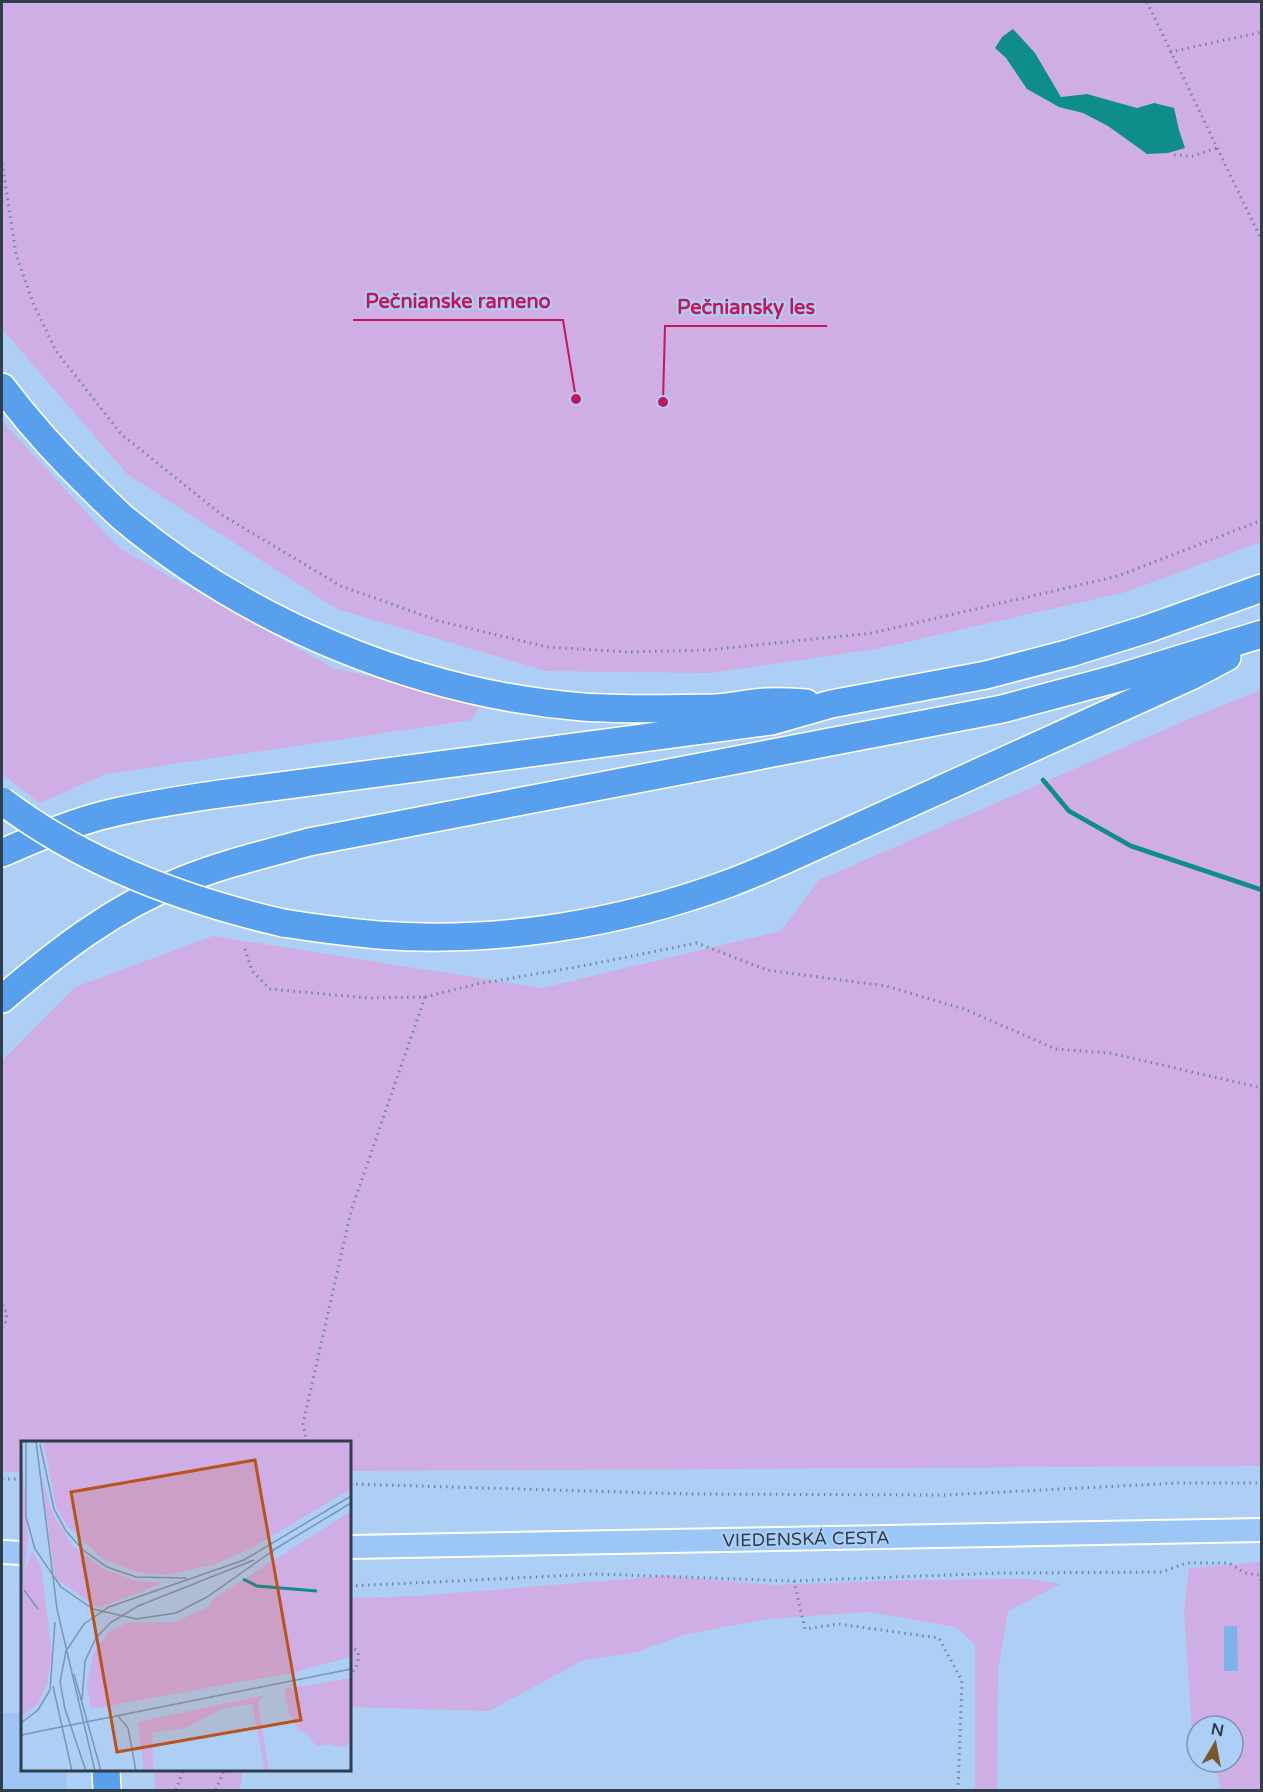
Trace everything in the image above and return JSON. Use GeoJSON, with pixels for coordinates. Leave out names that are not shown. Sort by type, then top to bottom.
{"type":"FeatureCollection","features":[{"type":"Feature","properties":{"kind":"highway"},"geometry":{"type":"LineString","coordinates":[[2,387],[63,460],[120,516],[218,585],[248,603],[333,646],[421,676],[478,691],[582,707],[661,709],[717,708],[767,702],[831,704]]}},
{"type":"Feature","properties":{"kind":"highway"},"geometry":{"type":"LineString","coordinates":[[2,853],[75,824],[159,804],[771,721],[831,704],[986,675],[1070,653],[1147,629],[1262,588]]}},
{"type":"Feature","properties":{"kind":"highway"},"geometry":{"type":"LineString","coordinates":[[2,999],[68,944],[134,903],[181,880],[265,854],[309,842],[1002,709],[1118,678],[1262,634]]}},
{"type":"Feature","properties":{"kind":"highway"},"geometry":{"type":"LineString","coordinates":[[2,801],[48,832],[122,871],[201,902],[283,923],[379,935],[436,937],[558,928],[611,918],[729,883],[785,860],[1191,676],[1262,639]]}},
{"type":"Feature","properties":{"kind":"highway"},"geometry":{"type":"LineString","coordinates":[[106,1771],[106,1791]]}},
{"type":"Feature","properties":{"kind":"main road","name":"VIEDENSKÁ CESTA"},"geometry":{"type":"LineString","coordinates":[[351,1547],[1262,1530]]}},
{"type":"Feature","properties":{"kind":"main road"},"geometry":{"type":"LineString","coordinates":[[2,1552],[21,1553]]}},
{"type":"Feature","properties":{"kind":"path"},"geometry":{"type":"LineString","coordinates":[[1147,2],[1262,241]]}},
{"type":"Feature","properties":{"kind":"path"},"geometry":{"type":"LineString","coordinates":[[1170,52],[1262,32]]}},
{"type":"Feature","properties":{"kind":"path"},"geometry":{"type":"LineString","coordinates":[[1174,155],[1193,156],[1217,148]]}},
{"type":"Feature","properties":{"kind":"path"},"geometry":{"type":"LineString","coordinates":[[2,163],[16,254],[33,303],[56,351],[122,434],[222,515],[341,586],[439,621],[547,647],[627,652],[708,650],[872,633],[1118,576],[1262,520]]}},
{"type":"Feature","properties":{"kind":"path"},"geometry":{"type":"LineString","coordinates":[[245,949],[252,971],[270,989],[367,998],[425,997],[477,984],[697,943],[767,970],[886,986],[964,1009],[1056,1049],[1110,1053],[1262,1088]]}},
{"type":"Feature","properties":{"kind":"path"},"geometry":{"type":"LineString","coordinates":[[307,1441],[303,1424],[351,1211],[425,997]]}},
{"type":"Feature","properties":{"kind":"path"},"geometry":{"type":"LineString","coordinates":[[2,1305],[7,1313],[5,1325],[2,1327]]}},
{"type":"Feature","properties":{"kind":"path"},"geometry":{"type":"LineString","coordinates":[[2,1479],[21,1479]]}},
{"type":"Feature","properties":{"kind":"path"},"geometry":{"type":"LineString","coordinates":[[351,1484],[690,1494],[944,1494],[1179,1483],[1262,1483]]}},
{"type":"Feature","properties":{"kind":"path"},"geometry":{"type":"LineString","coordinates":[[351,1586],[597,1574],[794,1581],[999,1573],[1162,1572],[1186,1563],[1229,1563],[1245,1573],[1259,1575],[1262,1582]]}},
{"type":"Feature","properties":{"kind":"path"},"geometry":{"type":"LineString","coordinates":[[794,1581],[805,1629],[838,1624],[939,1638],[962,1681],[958,1791]]}},
{"type":"Feature","properties":{"kind":"path"},"geometry":{"type":"LineString","coordinates":[[351,1646],[358,1652],[359,1659],[351,1673]]}},
{"type":"Feature","properties":{"kind":"path"},"geometry":{"type":"LineString","coordinates":[[176,1791],[183,1771]]}},
{"type":"Feature","properties":{"kind":"path"},"geometry":{"type":"LineString","coordinates":[[216,1791],[225,1771]]}},
{"type":"Feature","properties":{"kind":"shaded area"},"geometry":{"type":"Polygon","coordinates":[[[2,2],[1261,2],[1261,542],[1126,592],[876,649],[710,673],[546,671],[337,609],[127,474],[2,329],[2,2]],[[1013,29],[995,48],[1006,58],[1027,89],[1059,107],[1083,113],[1108,126],[1147,154],[1185,148],[1179,130],[1154,103],[1137,108],[1087,94],[1061,97],[1035,53],[1013,29]]]}},
{"type":"Feature","properties":{"kind":"shaded area"},"geometry":{"type":"Polygon","coordinates":[[[1013,29],[1035,53],[1061,97],[1087,94],[1137,108],[1154,103],[1174,108],[1185,148],[1168,153],[1147,154],[1108,126],[1083,113],[1059,107],[1027,89],[1006,58],[995,48],[1002,37],[1013,29]]]}},
{"type":"Feature","properties":{"kind":"shaded area"},"geometry":{"type":"Polygon","coordinates":[[[2,421],[119,548],[333,668],[482,701],[472,720],[106,774],[40,803],[2,774],[2,421]]]}},
{"type":"Feature","properties":{"kind":"shaded area"},"geometry":{"type":"Polygon","coordinates":[[[1261,690],[1261,1466],[351,1471],[351,1441],[21,1441],[21,1472],[2,1472],[2,1061],[75,987],[213,936],[542,988],[781,931],[819,880],[1261,690]]]}},
{"type":"Feature","properties":{"kind":"shaded area"},"geometry":{"type":"Polygon","coordinates":[[[1261,1562],[1261,1790],[1221,1790],[1217,1774],[1245,1774],[1245,1714],[1191,1714],[1184,1612],[1189,1568],[1261,1562]]]}},
{"type":"Feature","properties":{"kind":"shaded area"},"geometry":{"type":"Polygon","coordinates":[[[663,1576],[774,1585],[905,1580],[1029,1579],[1061,1584],[1008,1611],[998,1671],[997,1790],[975,1790],[975,1645],[956,1627],[869,1612],[767,1619],[683,1635],[637,1652],[584,1660],[489,1711],[351,1707],[351,1598],[417,1596],[663,1576]]]}},
{"type":"Feature","properties":{"kind":"shaded area"},"geometry":{"type":"Polygon","coordinates":[[[2,1713],[21,1713],[21,1771],[66,1771],[67,1790],[2,1790],[2,1713]]]}},
{"type":"Feature","properties":{"kind":"shaded area"},"geometry":{"type":"Polygon","coordinates":[[[155,1771],[243,1771],[240,1790],[155,1790],[155,1771]]]}},
{"type":"Feature","properties":{"kind":"building"},"geometry":{"type":"Polygon","coordinates":[[[1224,1626],[1237,1626],[1238,1671],[1224,1671],[1224,1626]]]}},
{"type":"Feature","properties":{"kind":"waterway"},"geometry":{"type":"LineString","coordinates":[[1043,780],[1069,811],[1131,846],[1262,890]]}},
{"type":"Feature","properties":{"kind":"place","name":"Pečnianske rameno"},"geometry":{"type":"Point","coordinates":[576,399]}},
{"type":"Feature","properties":{"kind":"place","name":"Pečniansky les"},"geometry":{"type":"Point","coordinates":[663,402]}}]}
